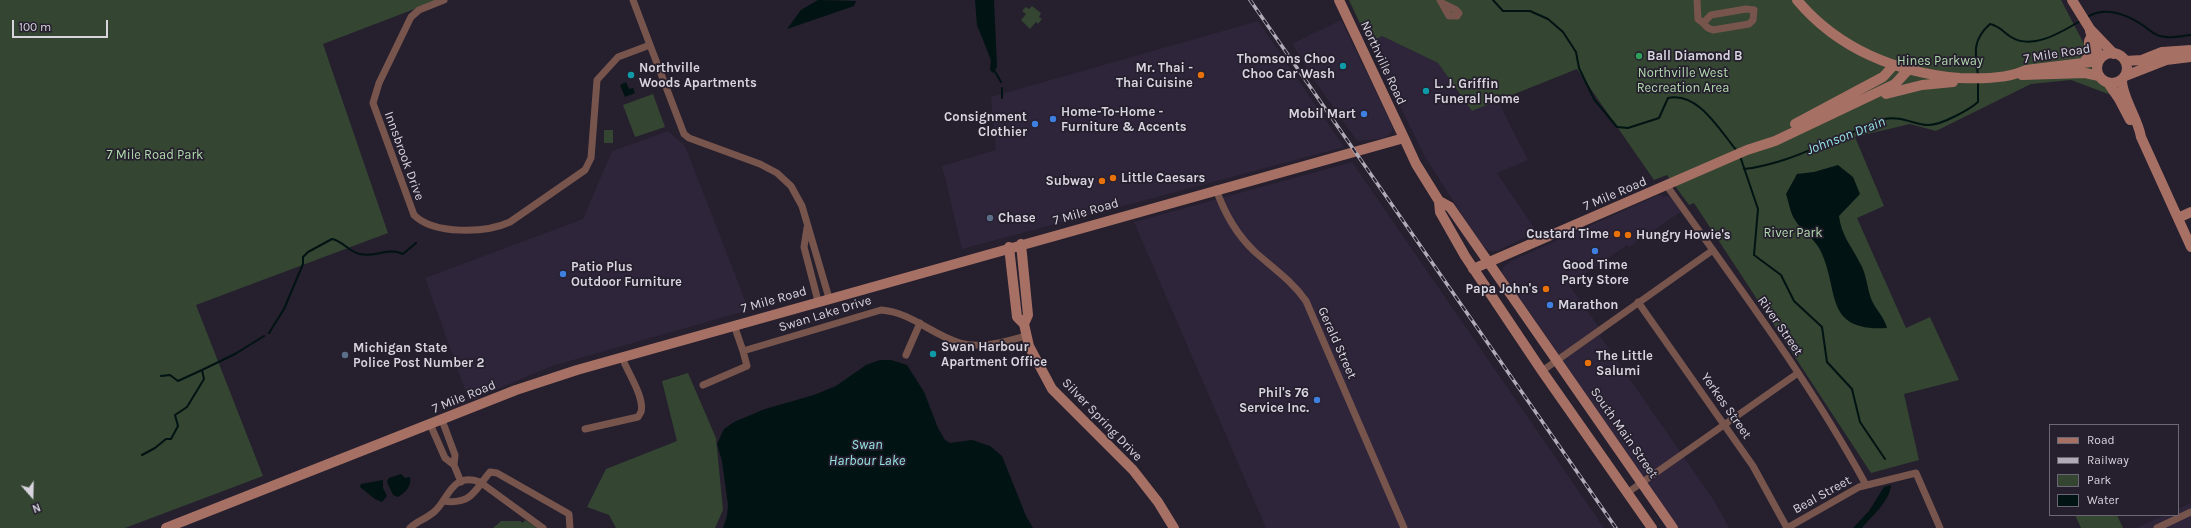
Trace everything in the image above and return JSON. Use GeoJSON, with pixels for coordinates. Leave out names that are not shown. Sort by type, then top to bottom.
{"type":"FeatureCollection","features":[{"type":"Feature","properties":{"kind":"street","name":"Innsbrook Drive"},"geometry":{"type":"LineString","coordinates":[[444,0],[420,10],[411,17],[379,83],[373,103],[414,215],[424,223],[448,229],[461,230],[502,225],[582,173],[591,158],[597,80],[618,57],[650,45]]}},
{"type":"Feature","properties":{"kind":"street"},"geometry":{"type":"LineString","coordinates":[[633,0],[684,134],[690,138],[760,164],[777,173],[796,194],[802,206],[807,228],[814,244],[829,298]]}},
{"type":"Feature","properties":{"kind":"street","name":"Northville Road"},"geometry":{"type":"LineString","coordinates":[[1339,0],[1404,138]]}},
{"type":"Feature","properties":{"kind":"street"},"geometry":{"type":"LineString","coordinates":[[1697,0],[1698,19],[1708,28],[1713,30],[1749,24],[1755,15],[1754,10],[1746,9],[1711,15],[1703,23]]}},
{"type":"Feature","properties":{"kind":"street"},"geometry":{"type":"LineString","coordinates":[[1797,0],[1819,23],[1843,41],[1893,66],[1932,75],[1972,79]]}},
{"type":"Feature","properties":{"kind":"street"},"geometry":{"type":"LineString","coordinates":[[2072,0],[2087,26],[2099,60],[2097,68],[2099,76],[2108,83],[2123,105],[2135,131],[2141,137]]}},
{"type":"Feature","properties":{"kind":"street"},"geometry":{"type":"LineString","coordinates":[[2087,26],[2114,54],[2124,61],[2127,68],[2123,77],[2126,95],[2140,128],[2141,137],[2191,247]]}},
{"type":"Feature","properties":{"kind":"street"},"geometry":{"type":"LineString","coordinates":[[2082,64],[2089,56],[2087,26]]}},
{"type":"Feature","properties":{"kind":"street"},"geometry":{"type":"LineString","coordinates":[[2124,61],[2142,60],[2162,52],[2191,50]]}},
{"type":"Feature","properties":{"kind":"street"},"geometry":{"type":"LineString","coordinates":[[2099,60],[2108,54],[2114,54]]}},
{"type":"Feature","properties":{"kind":"street"},"geometry":{"type":"LineString","coordinates":[[2108,83],[2116,83],[2123,77],[2166,60],[2191,57]]}},
{"type":"Feature","properties":{"kind":"street","name":"7 Mile Road"},"geometry":{"type":"LineString","coordinates":[[1972,79],[1992,78],[2026,70],[2082,64],[2099,60]]}},
{"type":"Feature","properties":{"kind":"street","name":"7 Mile Road"},"geometry":{"type":"LineString","coordinates":[[1767,143],[1771,137],[1883,77],[1893,66]]}},
{"type":"Feature","properties":{"kind":"street","name":"7 Mile Road"},"geometry":{"type":"LineString","coordinates":[[1473,269],[1747,150],[1775,141],[1895,84],[1908,70]]}},
{"type":"Feature","properties":{"kind":"street","name":"7 Mile Road"},"geometry":{"type":"LineString","coordinates":[[2018,73],[2026,76],[2085,73],[2099,76]]}},
{"type":"Feature","properties":{"kind":"street"},"geometry":{"type":"LineString","coordinates":[[1837,111],[1906,88],[1972,79]]}},
{"type":"Feature","properties":{"kind":"street","name":"7 Mile Road"},"geometry":{"type":"LineString","coordinates":[[166,528],[544,380],[1009,247],[1404,138]]}},
{"type":"Feature","properties":{"kind":"street","name":"South Main Street"},"geometry":{"type":"LineString","coordinates":[[1404,138],[1416,164],[1439,200],[1450,207],[1558,360],[1673,528]]}},
{"type":"Feature","properties":{"kind":"street","name":"River Street"},"geometry":{"type":"LineString","coordinates":[[1667,186],[1798,373],[1840,437],[1866,485]]}},
{"type":"Feature","properties":{"kind":"street","name":"Gerald Street"},"geometry":{"type":"LineString","coordinates":[[1216,189],[1223,208],[1246,242],[1291,283],[1306,301],[1404,528]]}},
{"type":"Feature","properties":{"kind":"street","name":"South Main Street"},"geometry":{"type":"LineString","coordinates":[[1439,200],[1440,212],[1473,269],[1542,371],[1652,528]]}},
{"type":"Feature","properties":{"kind":"street"},"geometry":{"type":"LineString","coordinates":[[2178,218],[2191,212]]}},
{"type":"Feature","properties":{"kind":"street"},"geometry":{"type":"LineString","coordinates":[[807,228],[804,247],[818,301]]}},
{"type":"Feature","properties":{"kind":"street","name":"Silver Spring Drive"},"geometry":{"type":"LineString","coordinates":[[1021,244],[1028,315],[1024,324],[1026,336],[1038,364],[1052,388],[1133,470],[1158,502],[1174,528]]}},
{"type":"Feature","properties":{"kind":"street","name":"Silver Spring Drive"},"geometry":{"type":"LineString","coordinates":[[1009,247],[1017,317],[1024,324]]}},
{"type":"Feature","properties":{"kind":"street"},"geometry":{"type":"LineString","coordinates":[[1542,371],[1713,250]]}},
{"type":"Feature","properties":{"kind":"street","name":"Yerkes Street"},"geometry":{"type":"LineString","coordinates":[[1638,302],[1753,466],[1787,528]]}},
{"type":"Feature","properties":{"kind":"street","name":"Swan Lake Drive"},"geometry":{"type":"LineString","coordinates":[[743,351],[877,311],[898,313],[948,338],[967,344],[990,344],[1026,336]]}},
{"type":"Feature","properties":{"kind":"street"},"geometry":{"type":"LineString","coordinates":[[906,355],[920,323]]}},
{"type":"Feature","properties":{"kind":"street"},"geometry":{"type":"LineString","coordinates":[[703,385],[747,366],[734,325]]}},
{"type":"Feature","properties":{"kind":"street"},"geometry":{"type":"LineString","coordinates":[[585,429],[638,417],[641,412],[642,408],[634,383],[626,371],[622,357]]}},
{"type":"Feature","properties":{"kind":"street"},"geometry":{"type":"LineString","coordinates":[[1627,493],[1798,373]]}},
{"type":"Feature","properties":{"kind":"street"},"geometry":{"type":"LineString","coordinates":[[442,420],[455,454],[454,465],[461,482]]}},
{"type":"Feature","properties":{"kind":"street"},"geometry":{"type":"LineString","coordinates":[[430,424],[445,458],[454,465]]}},
{"type":"Feature","properties":{"kind":"street"},"geometry":{"type":"LineString","coordinates":[[443,501],[460,502],[467,499],[482,484],[490,472],[497,473],[569,514],[570,528]]}},
{"type":"Feature","properties":{"kind":"street","name":"Beal Street"},"geometry":{"type":"LineString","coordinates":[[1787,528],[1866,485],[1916,473],[1940,528]]}},
{"type":"Feature","properties":{"kind":"street"},"geometry":{"type":"LineString","coordinates":[[410,528],[434,512],[450,490],[461,482],[476,481],[543,528]]}},
{"type":"Feature","properties":{"kind":"street"},"geometry":{"type":"LineString","coordinates":[[2157,528],[2191,512]]}},
{"type":"Feature","properties":{"kind":"shaded area"},"geometry":{"type":"Polygon","coordinates":[[[1341,20],[1392,125],[1393,130],[1388,136],[1379,139],[1357,141],[1319,87],[1292,44],[1341,20]]]}},
{"type":"Feature","properties":{"kind":"shaded area"},"geometry":{"type":"Polygon","coordinates":[[[1258,21],[1344,147],[962,249],[942,166],[996,150],[991,97],[1258,21]]]}},
{"type":"Feature","properties":{"kind":"shaded area"},"geometry":{"type":"Polygon","coordinates":[[[1382,36],[1438,63],[1472,111],[1498,101],[1528,160],[1497,173],[1537,232],[1497,251],[1489,251],[1481,244],[1425,157],[1369,43],[1382,36]]]}},
{"type":"Feature","properties":{"kind":"shaded area"},"geometry":{"type":"Polygon","coordinates":[[[668,131],[685,146],[749,310],[552,366],[469,401],[425,278],[583,219],[612,151],[668,131]]]}},
{"type":"Feature","properties":{"kind":"shaded area"},"geometry":{"type":"Polygon","coordinates":[[[1352,162],[1604,528],[1266,528],[1134,222],[1352,162]]]}},
{"type":"Feature","properties":{"kind":"shaded area"},"geometry":{"type":"Polygon","coordinates":[[[1658,195],[1669,197],[1682,211],[1629,247],[1627,245],[1569,285],[1603,333],[1600,336],[1715,502],[1729,528],[1678,528],[1502,272],[1504,266],[1511,261],[1658,195]]]}},
{"type":"Feature","properties":{"kind":"shaded area"},"geometry":{"type":"Polygon","coordinates":[[[2191,503],[2191,528],[2136,528],[2163,516],[2179,516],[2179,509],[2191,503]]]}},
{"type":"Feature","properties":{"kind":"green space","name":"7 Mile Road Park"},"geometry":{"type":"Polygon","coordinates":[[[0,0],[438,0],[323,44],[388,233],[196,305],[263,476],[125,528],[0,528],[0,0]]]}},
{"type":"Feature","properties":{"kind":"green space"},"geometry":{"type":"Polygon","coordinates":[[[1349,0],[2061,0],[2111,95],[2071,80],[2031,84],[1936,131],[1910,124],[1855,137],[1884,206],[1857,218],[1906,328],[1930,317],[1959,380],[1904,394],[1919,460],[1871,473],[1694,203],[1689,205],[1667,175],[1654,180],[1577,69],[1472,111],[1438,63],[1382,36],[1369,43],[1349,0]]]}},
{"type":"Feature","properties":{"kind":"green space"},"geometry":{"type":"Polygon","coordinates":[[[1032,6],[1041,13],[1039,17],[1042,19],[1038,24],[1036,22],[1030,29],[1021,20],[1026,14],[1022,11],[1026,7],[1029,9],[1032,6]]]}},
{"type":"Feature","properties":{"kind":"green space"},"geometry":{"type":"Polygon","coordinates":[[[653,94],[665,127],[635,137],[623,105],[653,94]]]}},
{"type":"Feature","properties":{"kind":"green space"},"geometry":{"type":"Polygon","coordinates":[[[604,130],[613,130],[613,143],[604,143],[604,130]]]}},
{"type":"Feature","properties":{"kind":"green space"},"geometry":{"type":"Polygon","coordinates":[[[688,373],[716,438],[723,510],[715,528],[616,528],[609,515],[587,507],[606,469],[677,441],[662,381],[688,373]]]}},
{"type":"Feature","properties":{"kind":"green space"},"geometry":{"type":"Polygon","coordinates":[[[2075,516],[2117,516],[2123,528],[2081,528],[2075,516]]]}},
{"type":"Feature","properties":{"kind":"green space"},"geometry":{"type":"Polygon","coordinates":[[[525,520],[537,528],[493,528],[501,521],[520,521],[523,523],[525,520]]]}},
{"type":"Feature","properties":{"kind":"water"},"geometry":{"type":"Polygon","coordinates":[[[818,0],[856,1],[854,6],[787,29],[801,10],[818,0]]]}},
{"type":"Feature","properties":{"kind":"water"},"geometry":{"type":"Polygon","coordinates":[[[975,0],[994,0],[997,67],[993,73],[990,70],[991,60],[977,25],[975,0]]]}},
{"type":"Feature","properties":{"kind":"water"},"geometry":{"type":"Polygon","coordinates":[[[626,82],[629,89],[633,88],[635,93],[625,97],[620,85],[626,82]]]}},
{"type":"Feature","properties":{"kind":"water"},"geometry":{"type":"Polygon","coordinates":[[[1838,165],[1853,177],[1860,194],[1839,216],[1840,223],[1847,241],[1857,257],[1866,277],[1872,301],[1887,328],[1866,327],[1852,323],[1842,315],[1836,304],[1826,263],[1819,248],[1798,224],[1791,211],[1786,194],[1797,174],[1814,172],[1838,165]]]}},
{"type":"Feature","properties":{"kind":"water","name":"Swan Harbour Lake"},"geometry":{"type":"Polygon","coordinates":[[[880,360],[891,360],[907,365],[924,392],[938,428],[945,440],[950,443],[972,440],[990,446],[1002,456],[1026,516],[1033,528],[723,528],[727,516],[728,505],[722,461],[717,444],[724,429],[734,422],[765,409],[814,395],[836,386],[866,365],[880,360]]]}},
{"type":"Feature","properties":{"kind":"water"},"geometry":{"type":"Polygon","coordinates":[[[401,474],[405,478],[410,477],[410,483],[405,491],[398,497],[393,495],[387,482],[389,478],[401,474]]]}},
{"type":"Feature","properties":{"kind":"water"},"geometry":{"type":"Polygon","coordinates":[[[383,480],[383,488],[387,496],[382,502],[375,499],[360,487],[361,484],[383,480]]]}},
{"type":"Feature","properties":{"kind":"water"},"geometry":{"type":"Polygon","coordinates":[[[1891,485],[1890,491],[1884,503],[1862,528],[1853,528],[1869,511],[1884,487],[1891,485]]]}},
{"type":"Feature","properties":{"kind":"waterway"},"geometry":{"type":"LineString","coordinates":[[1493,0],[1503,11],[1530,11],[1548,19],[1563,32],[1576,52],[1579,68],[1594,99],[1617,127],[1628,128],[1659,118],[1668,98],[1679,97],[1699,106],[1716,124],[1737,151]]}},
{"type":"Feature","properties":{"kind":"waterway","name":"Johnson Drain"},"geometry":{"type":"LineString","coordinates":[[2087,17],[2095,13],[2102,12],[2117,13],[2131,18],[2154,33],[2164,37],[2191,35]]}},
{"type":"Feature","properties":{"kind":"waterway","name":"Johnson Drain"},"geometry":{"type":"LineString","coordinates":[[1978,75],[1976,47],[1980,36],[1990,24],[1999,28],[2011,37],[2020,41],[2029,42],[2048,38],[2082,20]]}},
{"type":"Feature","properties":{"kind":"waterway"},"geometry":{"type":"LineString","coordinates":[[994,70],[1001,82]]}},
{"type":"Feature","properties":{"kind":"waterway","name":"Johnson Drain"},"geometry":{"type":"LineString","coordinates":[[1744,169],[1772,164],[1813,149],[1884,119],[1897,118],[1924,125],[1940,123],[1962,113],[1978,102],[1978,81]]}},
{"type":"Feature","properties":{"kind":"waterway"},"geometry":{"type":"LineString","coordinates":[[1002,88],[1002,98]]}},
{"type":"Feature","properties":{"kind":"waterway"},"geometry":{"type":"LineString","coordinates":[[1740,156],[1758,209],[1754,255],[1781,275],[1794,301],[1822,327],[1827,362],[1852,389],[1860,422],[1885,459]]}},
{"type":"Feature","properties":{"kind":"waterway"},"geometry":{"type":"LineString","coordinates":[[269,333],[284,309],[303,264],[303,257],[308,252],[332,239],[356,253],[366,255],[386,252],[397,252],[403,254],[416,243]]}},
{"type":"Feature","properties":{"kind":"waterway"},"geometry":{"type":"LineString","coordinates":[[142,455],[155,448],[166,439],[171,439],[178,426],[175,415],[187,407],[204,379],[202,370],[235,354],[264,336]]}},
{"type":"Feature","properties":{"kind":"waterway"},"geometry":{"type":"LineString","coordinates":[[161,376],[170,375],[178,381],[202,370]]}},
{"type":"Feature","properties":{"kind":"railway"},"geometry":{"type":"LineString","coordinates":[[1250,0],[1616,528]]}},
{"type":"Feature","properties":{"kind":"place","name":"Ball Diamond B"},"geometry":{"type":"Point","coordinates":[1639,56]}},
{"type":"Feature","properties":{"kind":"place","name":"Thomsons Choo Choo Car Wash"},"geometry":{"type":"Point","coordinates":[1343,66]}},
{"type":"Feature","properties":{"kind":"place","name":"Northville Woods Apartments"},"geometry":{"type":"Point","coordinates":[631,75]}},
{"type":"Feature","properties":{"kind":"place","name":"Mr. Thai - Thai Cuisine"},"geometry":{"type":"Point","coordinates":[1201,75]}},
{"type":"Feature","properties":{"kind":"place","name":"L. J. Griffin Funeral Home"},"geometry":{"type":"Point","coordinates":[1426,91]}},
{"type":"Feature","properties":{"kind":"place","name":"Mobil Mart"},"geometry":{"type":"Point","coordinates":[1364,114]}},
{"type":"Feature","properties":{"kind":"place","name":"Home-To-Home - Furniture & Accents"},"geometry":{"type":"Point","coordinates":[1053,119]}},
{"type":"Feature","properties":{"kind":"place","name":"Consignment Clothier"},"geometry":{"type":"Point","coordinates":[1035,124]}},
{"type":"Feature","properties":{"kind":"place","name":"Little Caesars"},"geometry":{"type":"Point","coordinates":[1113,178]}},
{"type":"Feature","properties":{"kind":"place","name":"Subway"},"geometry":{"type":"Point","coordinates":[1102,181]}},
{"type":"Feature","properties":{"kind":"place","name":"Chase"},"geometry":{"type":"Point","coordinates":[990,218]}},
{"type":"Feature","properties":{"kind":"place","name":"Custard Time"},"geometry":{"type":"Point","coordinates":[1617,234]}},
{"type":"Feature","properties":{"kind":"place","name":"Hungry Howie's"},"geometry":{"type":"Point","coordinates":[1628,235]}},
{"type":"Feature","properties":{"kind":"place","name":"Good Time Party Store"},"geometry":{"type":"Point","coordinates":[1595,251]}},
{"type":"Feature","properties":{"kind":"place","name":"Patio Plus Outdoor Furniture"},"geometry":{"type":"Point","coordinates":[563,274]}},
{"type":"Feature","properties":{"kind":"place","name":"Papa John's"},"geometry":{"type":"Point","coordinates":[1546,289]}},
{"type":"Feature","properties":{"kind":"place","name":"Marathon"},"geometry":{"type":"Point","coordinates":[1550,305]}},
{"type":"Feature","properties":{"kind":"place","name":"Swan Harbour Apartment Office"},"geometry":{"type":"Point","coordinates":[933,354]}},
{"type":"Feature","properties":{"kind":"place","name":"Michigan State Police Post Number 2"},"geometry":{"type":"Point","coordinates":[345,355]}},
{"type":"Feature","properties":{"kind":"place","name":"The Little Salumi"},"geometry":{"type":"Point","coordinates":[1588,363]}},
{"type":"Feature","properties":{"kind":"place","name":"Phil's 76 Service Inc."},"geometry":{"type":"Point","coordinates":[1317,400]}},
{"type":"Feature","properties":{"kind":"park label","name":"Hines Parkway"},"geometry":{"type":"Point","coordinates":[1940,61]}},
{"type":"Feature","properties":{"kind":"park label","name":"Northville West Recreation Area"},"geometry":{"type":"Point","coordinates":[1683,80]}},
{"type":"Feature","properties":{"kind":"park label","name":"River Park"},"geometry":{"type":"Point","coordinates":[1793,233]}}]}
